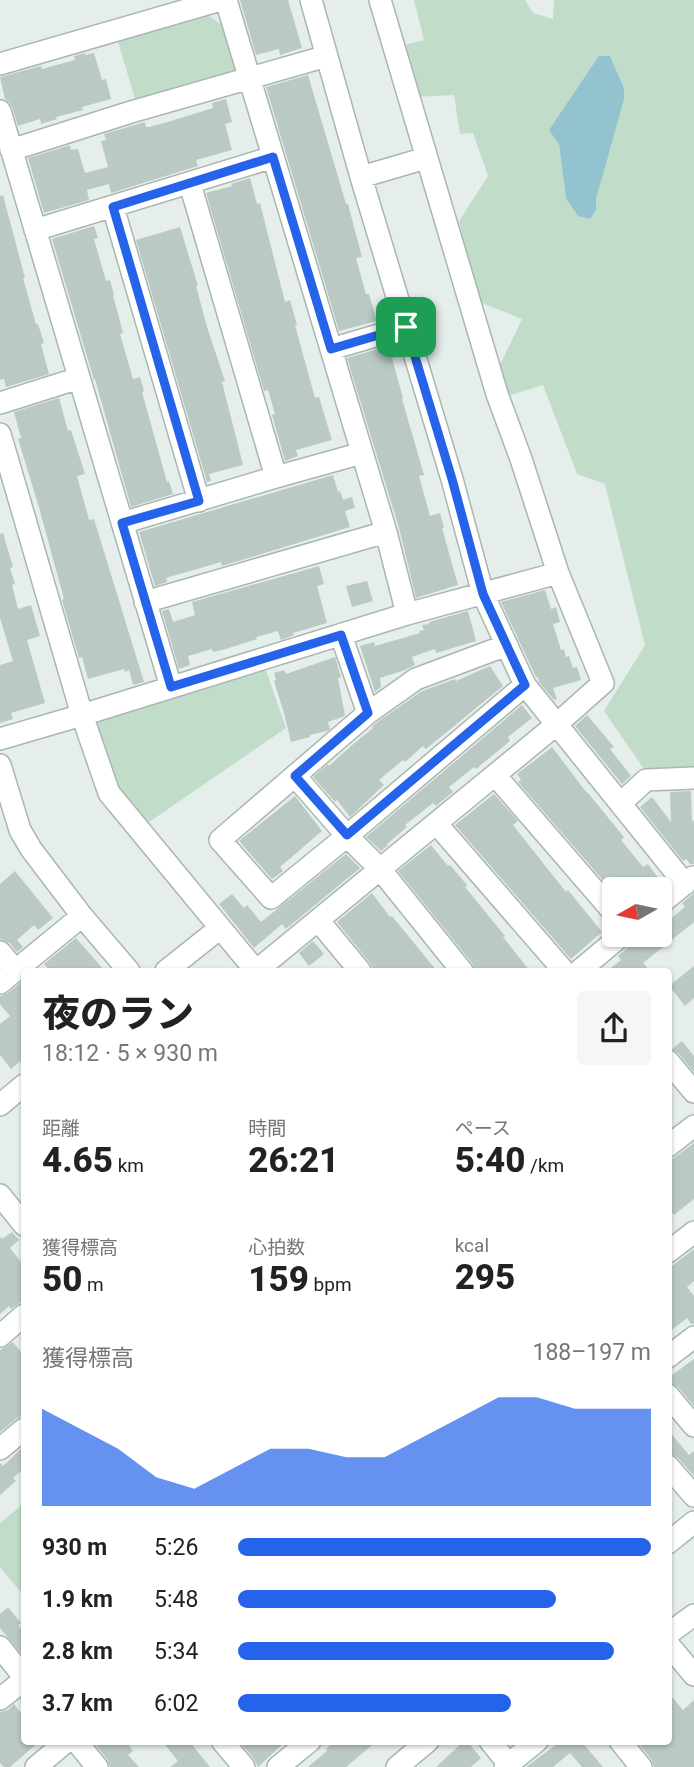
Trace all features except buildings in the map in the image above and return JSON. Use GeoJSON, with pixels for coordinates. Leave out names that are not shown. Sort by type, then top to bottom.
{"type":"FeatureCollection","features":[{"type":"Feature","properties":{"kind":"street"},"geometry":{"type":"LineString","coordinates":[[0,64],[221,0]]}},
{"type":"Feature","properties":{"kind":"street"},"geometry":{"type":"LineString","coordinates":[[226,0],[386,531],[407,614]]}},
{"type":"Feature","properties":{"kind":"street"},"geometry":{"type":"LineString","coordinates":[[311,0],[452,479],[483,594],[525,685],[621,803],[689,880],[672,894]]}},
{"type":"Feature","properties":{"kind":"street"},"geometry":{"type":"LineString","coordinates":[[260,968],[557,724],[603,683],[558,573],[497,394],[380,0]]}},
{"type":"Feature","properties":{"kind":"street"},"geometry":{"type":"LineString","coordinates":[[11,150],[327,56]]}},
{"type":"Feature","properties":{"kind":"street"},"geometry":{"type":"LineString","coordinates":[[0,111],[171,687]]}},
{"type":"Feature","properties":{"kind":"street"},"geometry":{"type":"LineString","coordinates":[[35,230],[273,157]]}},
{"type":"Feature","properties":{"kind":"street"},"geometry":{"type":"LineString","coordinates":[[361,177],[426,158]]}},
{"type":"Feature","properties":{"kind":"street"},"geometry":{"type":"LineString","coordinates":[[190,184],[276,477]]}},
{"type":"Feature","properties":{"kind":"street"},"geometry":{"type":"LineString","coordinates":[[113,207],[199,501]]}},
{"type":"Feature","properties":{"kind":"street"},"geometry":{"type":"LineString","coordinates":[[331,349],[406,327]]}},
{"type":"Feature","properties":{"kind":"street"},"geometry":{"type":"LineString","coordinates":[[0,403],[79,378]]}},
{"type":"Feature","properties":{"kind":"street"},"geometry":{"type":"LineString","coordinates":[[0,434],[8,489],[109,793],[253,968]]}},
{"type":"Feature","properties":{"kind":"street"},"geometry":{"type":"LineString","coordinates":[[122,523],[362,453]]}},
{"type":"Feature","properties":{"kind":"street"},"geometry":{"type":"LineString","coordinates":[[145,602],[386,531]]}},
{"type":"Feature","properties":{"kind":"street"},"geometry":{"type":"LineString","coordinates":[[0,738],[407,614],[558,573]]}},
{"type":"Feature","properties":{"kind":"street"},"geometry":{"type":"LineString","coordinates":[[341,635],[368,713]]}},
{"type":"Feature","properties":{"kind":"street"},"geometry":{"type":"LineString","coordinates":[[507,645],[416,679],[368,713],[220,840],[271,898],[525,685]]}},
{"type":"Feature","properties":{"kind":"street"},"geometry":{"type":"LineString","coordinates":[[0,765],[10,833],[31,849],[82,916],[126,968]]}},
{"type":"Feature","properties":{"kind":"street"},"geometry":{"type":"LineString","coordinates":[[495,775],[602,900]]}},
{"type":"Feature","properties":{"kind":"street"},"geometry":{"type":"LineString","coordinates":[[295,776],[380,869],[460,968]]}},
{"type":"Feature","properties":{"kind":"street"},"geometry":{"type":"LineString","coordinates":[[621,803],[646,780],[694,778]]}},
{"type":"Feature","properties":{"kind":"street"},"geometry":{"type":"LineString","coordinates":[[436,823],[561,968]]}},
{"type":"Feature","properties":{"kind":"street"},"geometry":{"type":"LineString","coordinates":[[0,952],[8,976],[82,916]]}},
{"type":"Feature","properties":{"kind":"street"},"geometry":{"type":"LineString","coordinates":[[318,920],[358,968]]}},
{"type":"Feature","properties":{"kind":"street"},"geometry":{"type":"LineString","coordinates":[[170,968],[220,928]]}},
{"type":"Feature","properties":{"kind":"street"},"geometry":{"type":"LineString","coordinates":[[583,968],[608,947]]}},
{"type":"Feature","properties":{"kind":"street"},"geometry":{"type":"LineString","coordinates":[[672,1066],[694,1092]]}},
{"type":"Feature","properties":{"kind":"street"},"geometry":{"type":"LineString","coordinates":[[0,1105],[21,1088]]}},
{"type":"Feature","properties":{"kind":"street"},"geometry":{"type":"LineString","coordinates":[[672,1143],[694,1126]]}},
{"type":"Feature","properties":{"kind":"street"},"geometry":{"type":"LineString","coordinates":[[672,1249],[694,1231]]}},
{"type":"Feature","properties":{"kind":"street"},"geometry":{"type":"LineString","coordinates":[[0,1336],[21,1318]]}},
{"type":"Feature","properties":{"kind":"street"},"geometry":{"type":"LineString","coordinates":[[672,1354],[694,1337]]}},
{"type":"Feature","properties":{"kind":"street"},"geometry":{"type":"LineString","coordinates":[[672,1400],[694,1426]]}},
{"type":"Feature","properties":{"kind":"street"},"geometry":{"type":"LineString","coordinates":[[0,1449],[21,1432]]}},
{"type":"Feature","properties":{"kind":"street"},"geometry":{"type":"LineString","coordinates":[[672,1471],[694,1496]]}},
{"type":"Feature","properties":{"kind":"street"},"geometry":{"type":"LineString","coordinates":[[672,1540],[694,1522]]}},
{"type":"Feature","properties":{"kind":"street"},"geometry":{"type":"LineString","coordinates":[[672,1631],[694,1615]]}},
{"type":"Feature","properties":{"kind":"street"},"geometry":{"type":"LineString","coordinates":[[0,1647],[21,1674]]}},
{"type":"Feature","properties":{"kind":"street"},"geometry":{"type":"LineString","coordinates":[[672,1649],[694,1675]]}},
{"type":"Feature","properties":{"kind":"street"},"geometry":{"type":"LineString","coordinates":[[0,1699],[21,1681]]}},
{"type":"Feature","properties":{"kind":"street"},"geometry":{"type":"LineString","coordinates":[[36,1767],[62,1745]]}},
{"type":"Feature","properties":{"kind":"street"},"geometry":{"type":"LineString","coordinates":[[79,1745],[97,1767]]}},
{"type":"Feature","properties":{"kind":"street"},"geometry":{"type":"LineString","coordinates":[[225,1745],[244,1767]]}},
{"type":"Feature","properties":{"kind":"street"},"geometry":{"type":"LineString","coordinates":[[278,1767],[305,1745]]}},
{"type":"Feature","properties":{"kind":"street"},"geometry":{"type":"LineString","coordinates":[[397,1767],[423,1745]]}},
{"type":"Feature","properties":{"kind":"street"},"geometry":{"type":"LineString","coordinates":[[493,1745],[508,1766],[532,1745]]}},
{"type":"Feature","properties":{"kind":"street"},"geometry":{"type":"LineString","coordinates":[[623,1745],[641,1767]]}},
{"type":"Feature","properties":{"kind":"green space"},"geometry":{"type":"Polygon","coordinates":[[[414,0],[525,0],[533,13],[553,19],[554,0],[694,0],[694,768],[646,772],[604,711],[645,645],[605,484],[577,474],[543,385],[508,396],[498,369],[522,319],[477,301],[459,221],[488,176],[473,133],[460,134],[454,95],[415,97],[401,46],[424,40],[414,0]],[[610,56],[559,144],[566,198],[596,210],[596,199],[624,88],[610,56]]]}},
{"type":"Feature","properties":{"kind":"green space"},"geometry":{"type":"Polygon","coordinates":[[[209,16],[221,24],[236,68],[231,76],[136,102],[118,42],[209,16]]]}},
{"type":"Feature","properties":{"kind":"green space"},"geometry":{"type":"Polygon","coordinates":[[[262,659],[286,728],[139,829],[82,715],[262,659]]]}},
{"type":"Feature","properties":{"kind":"green space"},"geometry":{"type":"Polygon","coordinates":[[[21,1506],[21,1592],[0,1567],[0,1523],[21,1506]]]}},
{"type":"Feature","properties":{"kind":"water"},"geometry":{"type":"Polygon","coordinates":[[[599,56],[610,56],[624,88],[624,99],[596,199],[596,210],[590,219],[578,216],[566,198],[559,144],[549,130],[599,56]]]}},
{"type":"Feature","properties":{"kind":"route"},"geometry":{"type":"LineString","coordinates":[[273,157],[331,349],[406,327],[483,594],[525,685],[347,835],[295,776],[368,713],[341,635],[171,687],[122,523],[199,501],[113,207],[273,157]]}}]}
